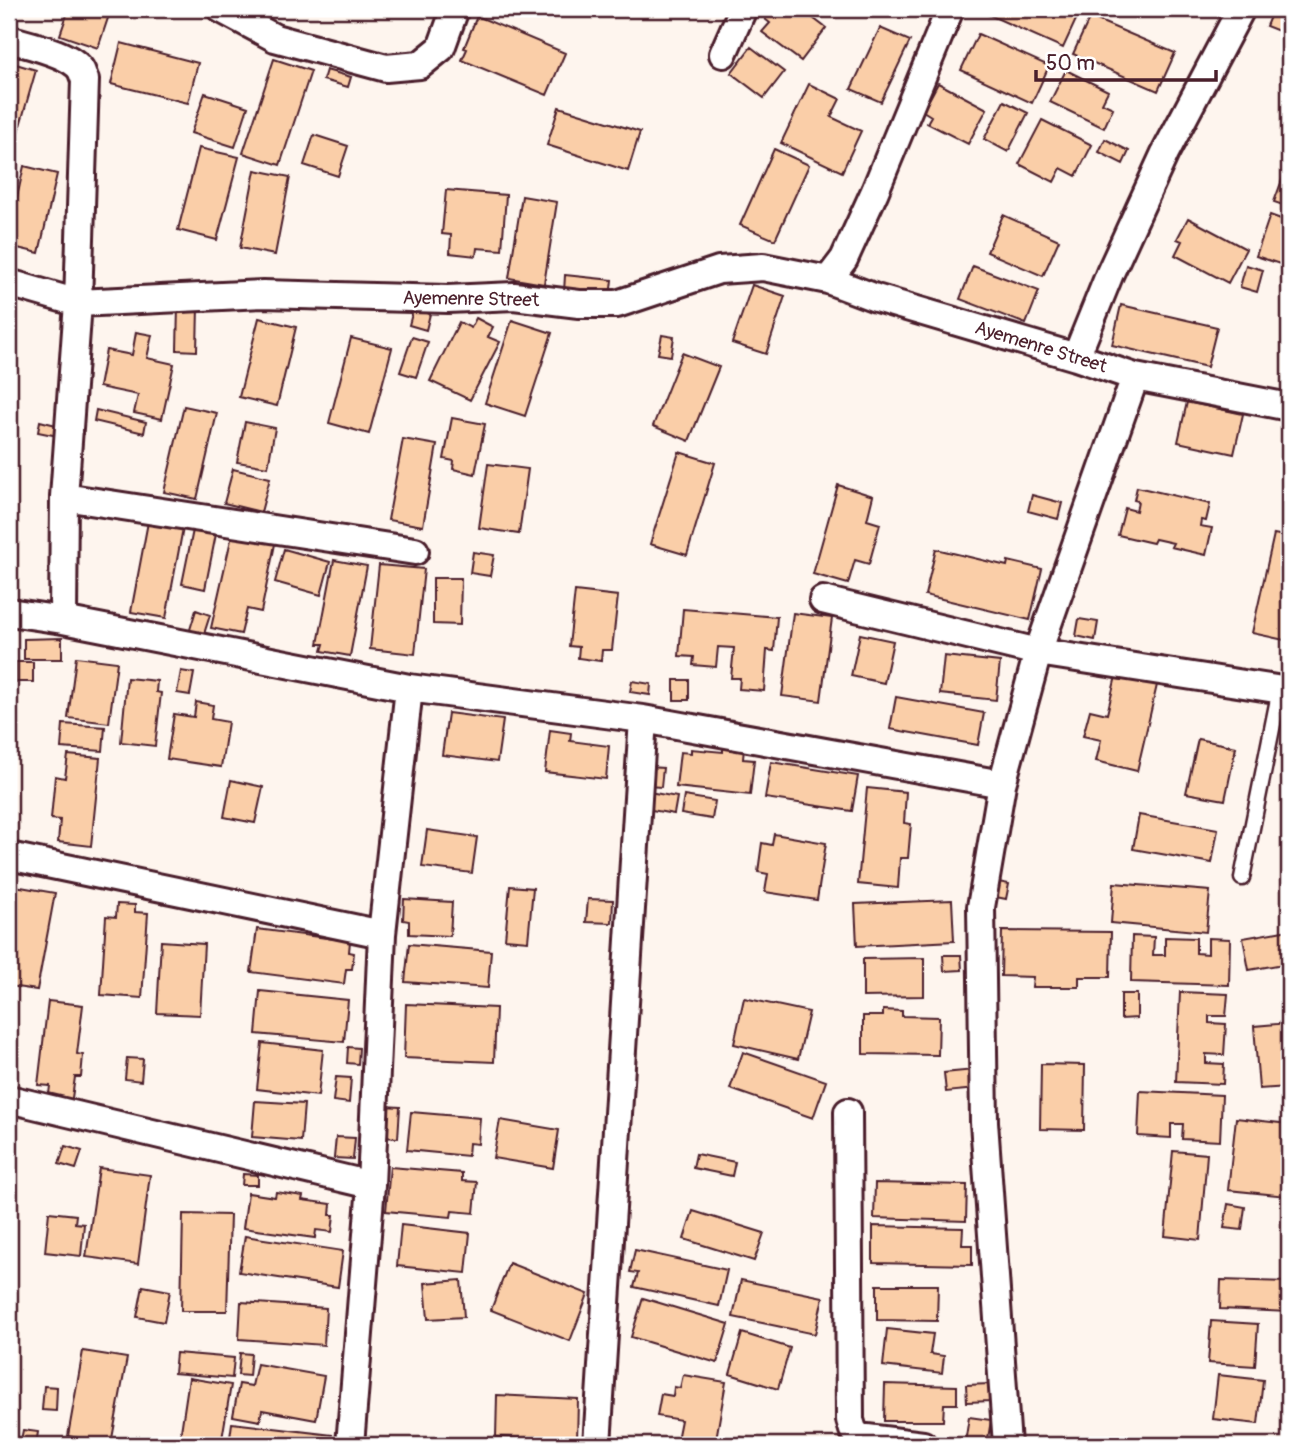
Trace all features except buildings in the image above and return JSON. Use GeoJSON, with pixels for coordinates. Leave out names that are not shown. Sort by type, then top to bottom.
{"type":"FeatureCollection","features":[{"type":"Feature","properties":{"kind":"street"},"geometry":{"type":"LineString","coordinates":[[221,9],[275,38],[386,68],[420,65],[441,48],[456,9]]}},
{"type":"Feature","properties":{"kind":"street"},"geometry":{"type":"LineString","coordinates":[[723,54],[743,9]]}},
{"type":"Feature","properties":{"kind":"street"},"geometry":{"type":"LineString","coordinates":[[828,280],[844,259],[870,202],[950,9]]}},
{"type":"Feature","properties":{"kind":"street"},"geometry":{"type":"LineString","coordinates":[[1076,357],[1110,273],[1165,153],[1241,9]]}},
{"type":"Feature","properties":{"kind":"street"},"geometry":{"type":"LineString","coordinates":[[9,39],[71,60],[82,70],[85,80],[78,303],[64,496],[63,620]]}},
{"type":"Feature","properties":{"kind":"street","name":"Ayemenre Street"},"geometry":{"type":"LineString","coordinates":[[9,283],[78,303],[263,294],[448,299],[514,296],[579,304],[617,304],[719,270],[763,267],[828,280],[876,298],[1135,377],[1289,407]]}},
{"type":"Feature","properties":{"kind":"street"},"geometry":{"type":"LineString","coordinates":[[1007,1445],[984,1122],[981,907],[1002,784],[1038,652],[1135,377]]}},
{"type":"Feature","properties":{"kind":"street"},"geometry":{"type":"LineString","coordinates":[[64,496],[415,551]]}},
{"type":"Feature","properties":{"kind":"street"},"geometry":{"type":"LineString","coordinates":[[823,600],[1038,652],[1285,690]]}},
{"type":"Feature","properties":{"kind":"street"},"geometry":{"type":"LineString","coordinates":[[9,612],[63,620],[409,688],[643,719],[1002,784]]}},
{"type":"Feature","properties":{"kind":"street"},"geometry":{"type":"LineString","coordinates":[[350,1445],[371,1185],[382,934],[409,688]]}},
{"type":"Feature","properties":{"kind":"street"},"geometry":{"type":"LineString","coordinates":[[597,1445],[643,719]]}},
{"type":"Feature","properties":{"kind":"street"},"geometry":{"type":"LineString","coordinates":[[9,856],[382,934]]}},
{"type":"Feature","properties":{"kind":"street"},"geometry":{"type":"LineString","coordinates":[[9,1099],[371,1185]]}},
{"type":"Feature","properties":{"kind":"street"},"geometry":{"type":"LineString","coordinates":[[848,1112],[850,1420],[859,1437],[923,1445]]}},
{"type":"Feature","properties":{"kind":"lane"},"geometry":{"type":"LineString","coordinates":[[1241,878],[1285,690]]}}]}
